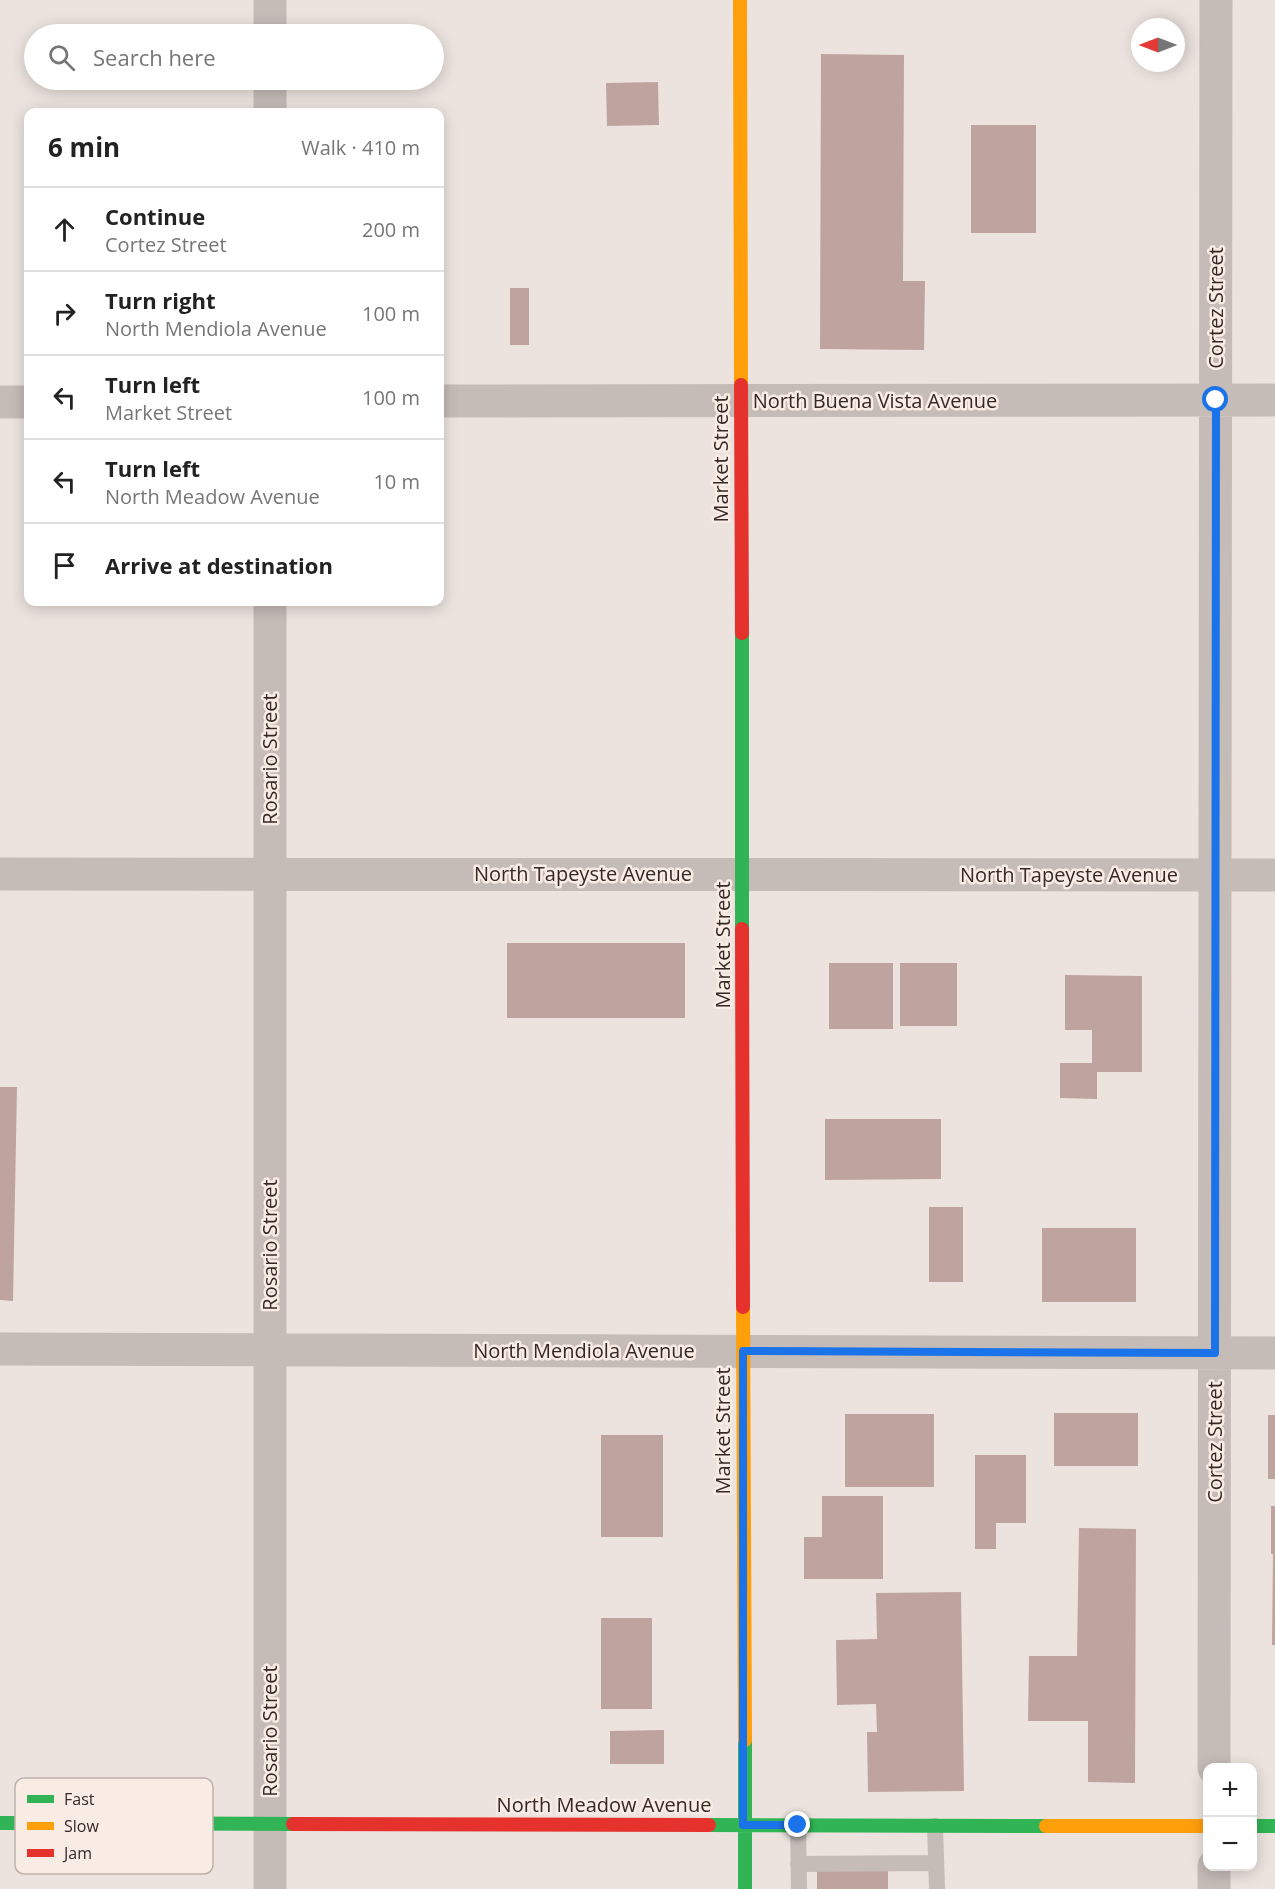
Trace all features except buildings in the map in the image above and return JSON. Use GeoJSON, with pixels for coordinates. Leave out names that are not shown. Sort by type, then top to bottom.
{"type":"FeatureCollection","features":[{"type":"Feature","properties":{"kind":"street"},"geometry":{"type":"LineString","coordinates":[[270,0],[270,24]]}},
{"type":"Feature","properties":{"kind":"street","name":"Market Street"},"geometry":{"type":"LineString","coordinates":[[740,0],[743,1825],[745,1889]]}},
{"type":"Feature","properties":{"kind":"street","name":"Cortez Street"},"geometry":{"type":"LineString","coordinates":[[1214,1763],[1216,0]]}},
{"type":"Feature","properties":{"kind":"street"},"geometry":{"type":"LineString","coordinates":[[270,90],[270,108]]}},
{"type":"Feature","properties":{"kind":"street","name":"North Buena Vista Avenue"},"geometry":{"type":"LineString","coordinates":[[444,401],[1275,400]]}},
{"type":"Feature","properties":{"kind":"street"},"geometry":{"type":"LineString","coordinates":[[0,402],[24,402]]}},
{"type":"Feature","properties":{"kind":"street","name":"Rosario Street"},"geometry":{"type":"LineString","coordinates":[[270,606],[270,1889]]}},
{"type":"Feature","properties":{"kind":"street","name":"North Tapeyste Avenue"},"geometry":{"type":"LineString","coordinates":[[0,874],[1275,875]]}},
{"type":"Feature","properties":{"kind":"street","name":"North Mendiola Avenue"},"geometry":{"type":"LineString","coordinates":[[0,1349],[1275,1353]]}},
{"type":"Feature","properties":{"kind":"street","name":"North Meadow Avenue"},"geometry":{"type":"LineString","coordinates":[[0,1823],[15,1823]]}},
{"type":"Feature","properties":{"kind":"street","name":"North Meadow Avenue"},"geometry":{"type":"LineString","coordinates":[[213,1824],[1203,1826]]}},
{"type":"Feature","properties":{"kind":"street"},"geometry":{"type":"LineString","coordinates":[[1257,1826],[1275,1826]]}},
{"type":"Feature","properties":{"kind":"street"},"geometry":{"type":"LineString","coordinates":[[1214,1871],[1214,1889]]}},
{"type":"Feature","properties":{"kind":"lane"},"geometry":{"type":"LineString","coordinates":[[798,1825],[799,1889]]}},
{"type":"Feature","properties":{"kind":"lane"},"geometry":{"type":"LineString","coordinates":[[935,1826],[937,1889]]}},
{"type":"Feature","properties":{"kind":"lane"},"geometry":{"type":"LineString","coordinates":[[798,1864],[936,1863]]}},
{"type":"Feature","properties":{"kind":"traffic: fast"},"geometry":{"type":"LineString","coordinates":[[742,633],[742,929]]}},
{"type":"Feature","properties":{"kind":"traffic: fast"},"geometry":{"type":"LineString","coordinates":[[745,1740],[745,1889]]}},
{"type":"Feature","properties":{"kind":"traffic: fast"},"geometry":{"type":"LineString","coordinates":[[0,1823],[15,1823]]}},
{"type":"Feature","properties":{"kind":"traffic: fast"},"geometry":{"type":"LineString","coordinates":[[213,1824],[293,1824]]}},
{"type":"Feature","properties":{"kind":"traffic: fast"},"geometry":{"type":"LineString","coordinates":[[709,1825],[1046,1826]]}},
{"type":"Feature","properties":{"kind":"traffic: fast"},"geometry":{"type":"LineString","coordinates":[[1257,1826],[1275,1826]]}},
{"type":"Feature","properties":{"kind":"traffic: slow"},"geometry":{"type":"LineString","coordinates":[[740,0],[741,385]]}},
{"type":"Feature","properties":{"kind":"traffic: slow"},"geometry":{"type":"LineString","coordinates":[[743,1307],[745,1740]]}},
{"type":"Feature","properties":{"kind":"traffic: slow"},"geometry":{"type":"LineString","coordinates":[[1046,1826],[1203,1826]]}},
{"type":"Feature","properties":{"kind":"traffic: jam"},"geometry":{"type":"LineString","coordinates":[[741,385],[742,633]]}},
{"type":"Feature","properties":{"kind":"traffic: jam"},"geometry":{"type":"LineString","coordinates":[[742,929],[743,1307]]}},
{"type":"Feature","properties":{"kind":"traffic: jam"},"geometry":{"type":"LineString","coordinates":[[293,1824],[709,1825]]}},
{"type":"Feature","properties":{"kind":"route"},"geometry":{"type":"LineString","coordinates":[[798,1825],[743,1825],[743,1351],[1215,1353],[1216,400]]}}]}
